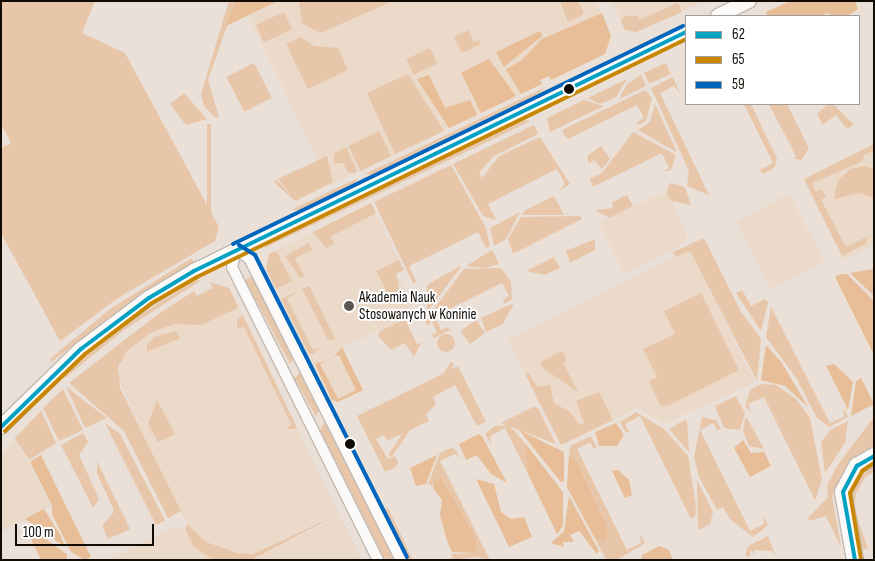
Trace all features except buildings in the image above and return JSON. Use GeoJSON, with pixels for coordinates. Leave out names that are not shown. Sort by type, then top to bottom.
{"type":"FeatureCollection","features":[{"type":"Feature","properties":{"kind":"main road"},"geometry":{"type":"LineString","coordinates":[[720,15],[749,1]]}},
{"type":"Feature","properties":{"kind":"main road"},"geometry":{"type":"LineString","coordinates":[[1,427],[55,372],[111,325],[171,284],[236,250],[685,32]]}},
{"type":"Feature","properties":{"kind":"main road"},"geometry":{"type":"LineString","coordinates":[[855,560],[843,492],[857,466],[874,456]]}},
{"type":"Feature","properties":{"kind":"street"},"geometry":{"type":"LineString","coordinates":[[378,560],[232,267],[236,250],[250,258],[401,560]]}},
{"type":"Feature","properties":{"kind":"shaded area"},"geometry":{"type":"Polygon","coordinates":[[[1,1],[95,1],[82,33],[125,53],[219,227],[215,241],[118,298],[60,341],[1,233],[1,148],[11,143],[1,123],[1,1]]]}},
{"type":"Feature","properties":{"kind":"shaded area"},"geometry":{"type":"Polygon","coordinates":[[[229,1],[236,1],[208,80],[219,117],[216,118],[204,106],[201,94],[229,1]]]}},
{"type":"Feature","properties":{"kind":"shaded area"},"geometry":{"type":"Polygon","coordinates":[[[236,1],[278,1],[226,26],[236,1]]]}},
{"type":"Feature","properties":{"kind":"shaded area"},"geometry":{"type":"Polygon","coordinates":[[[278,1],[596,1],[611,36],[605,54],[551,80],[549,76],[540,80],[542,84],[330,185],[248,16],[278,1]]]}},
{"type":"Feature","properties":{"kind":"shaded area"},"geometry":{"type":"Polygon","coordinates":[[[299,1],[393,1],[320,33],[302,23],[299,1]]]}},
{"type":"Feature","properties":{"kind":"shaded area"},"geometry":{"type":"Polygon","coordinates":[[[560,1],[578,1],[584,14],[568,22],[560,1]]]}},
{"type":"Feature","properties":{"kind":"shaded area"},"geometry":{"type":"Polygon","coordinates":[[[612,1],[705,1],[636,32],[625,30],[612,1]]]}},
{"type":"Feature","properties":{"kind":"shaded area"},"geometry":{"type":"Polygon","coordinates":[[[790,1],[855,1],[858,9],[849,15],[829,15],[828,13],[823,15],[768,15],[766,12],[790,1]]]}},
{"type":"Feature","properties":{"kind":"shaded area"},"geometry":{"type":"Polygon","coordinates":[[[678,3],[682,12],[636,32],[625,30],[621,21],[625,16],[637,16],[639,20],[678,3]]]}},
{"type":"Feature","properties":{"kind":"shaded area"},"geometry":{"type":"Polygon","coordinates":[[[284,12],[292,29],[264,42],[256,25],[284,12]]]}},
{"type":"Feature","properties":{"kind":"shaded area"},"geometry":{"type":"Polygon","coordinates":[[[602,13],[611,36],[605,54],[551,80],[549,76],[540,80],[542,84],[521,94],[506,69],[521,61],[542,39],[602,13]]]}},
{"type":"Feature","properties":{"kind":"shaded area"},"geometry":{"type":"Polygon","coordinates":[[[468,30],[474,42],[479,40],[481,44],[462,53],[454,37],[468,30]]]}},
{"type":"Feature","properties":{"kind":"shaded area"},"geometry":{"type":"Polygon","coordinates":[[[540,31],[542,36],[504,67],[496,52],[540,31]]]}},
{"type":"Feature","properties":{"kind":"shaded area"},"geometry":{"type":"Polygon","coordinates":[[[301,37],[314,46],[338,48],[348,70],[308,89],[286,44],[301,37]]]}},
{"type":"Feature","properties":{"kind":"shaded area"},"geometry":{"type":"Polygon","coordinates":[[[430,48],[437,63],[414,74],[406,59],[430,48]]]}},
{"type":"Feature","properties":{"kind":"shaded area"},"geometry":{"type":"Polygon","coordinates":[[[489,59],[516,96],[481,113],[461,73],[489,59]]]}},
{"type":"Feature","properties":{"kind":"shaded area"},"geometry":{"type":"Polygon","coordinates":[[[254,63],[272,98],[244,112],[226,77],[254,63]]]}},
{"type":"Feature","properties":{"kind":"shaded area"},"geometry":{"type":"Polygon","coordinates":[[[666,63],[671,74],[649,84],[644,73],[666,63]]]}},
{"type":"Feature","properties":{"kind":"shaded area"},"geometry":{"type":"Polygon","coordinates":[[[408,74],[444,131],[395,154],[367,93],[408,74]]]}},
{"type":"Feature","properties":{"kind":"shaded area"},"geometry":{"type":"Polygon","coordinates":[[[429,75],[445,108],[470,100],[477,115],[449,128],[417,79],[429,75]]]}},
{"type":"Feature","properties":{"kind":"shaded area"},"geometry":{"type":"Polygon","coordinates":[[[641,75],[646,86],[619,99],[627,84],[641,75]]]}},
{"type":"Feature","properties":{"kind":"shaded area"},"geometry":{"type":"Polygon","coordinates":[[[673,77],[680,93],[674,86],[660,93],[709,195],[687,186],[689,171],[651,88],[673,77]]]}},
{"type":"Feature","properties":{"kind":"shaded area"},"geometry":{"type":"Polygon","coordinates":[[[627,79],[616,97],[600,104],[588,98],[627,79]]]}},
{"type":"Feature","properties":{"kind":"shaded area"},"geometry":{"type":"Polygon","coordinates":[[[546,87],[538,94],[371,175],[365,174],[546,87]]]}},
{"type":"Feature","properties":{"kind":"shaded area"},"geometry":{"type":"Polygon","coordinates":[[[645,90],[652,98],[646,121],[638,125],[637,122],[644,118],[637,105],[568,139],[565,136],[562,130],[645,90]]]}},
{"type":"Feature","properties":{"kind":"shaded area"},"geometry":{"type":"Polygon","coordinates":[[[184,93],[207,119],[186,125],[170,104],[184,93]]]}},
{"type":"Feature","properties":{"kind":"shaded area"},"geometry":{"type":"Polygon","coordinates":[[[584,100],[604,106],[550,132],[547,118],[584,100]]]}},
{"type":"Feature","properties":{"kind":"shaded area"},"geometry":{"type":"Polygon","coordinates":[[[655,104],[676,152],[638,130],[650,122],[655,104]]]}},
{"type":"Feature","properties":{"kind":"shaded area"},"geometry":{"type":"Polygon","coordinates":[[[744,105],[751,105],[777,159],[774,168],[763,174],[754,164],[760,170],[773,163],[744,105]]]}},
{"type":"Feature","properties":{"kind":"shaded area"},"geometry":{"type":"Polygon","coordinates":[[[770,105],[787,105],[809,149],[801,160],[793,158],[796,156],[770,105]]]}},
{"type":"Feature","properties":{"kind":"shaded area"},"geometry":{"type":"Polygon","coordinates":[[[827,105],[834,105],[854,125],[847,129],[836,115],[823,125],[817,114],[827,105]]]}},
{"type":"Feature","properties":{"kind":"shaded area"},"geometry":{"type":"Polygon","coordinates":[[[523,120],[531,121],[264,248],[266,245],[523,120]]]}},
{"type":"Feature","properties":{"kind":"shaded area"},"geometry":{"type":"Polygon","coordinates":[[[207,124],[211,124],[211,234],[207,234],[207,124]]]}},
{"type":"Feature","properties":{"kind":"shaded area"},"geometry":{"type":"Polygon","coordinates":[[[534,125],[538,134],[494,156],[479,173],[482,178],[499,156],[540,137],[570,184],[559,191],[565,184],[557,169],[488,204],[496,220],[483,216],[453,164],[534,125]]]}},
{"type":"Feature","properties":{"kind":"shaded area"},"geometry":{"type":"Polygon","coordinates":[[[379,131],[391,156],[361,171],[348,146],[379,131]]]}},
{"type":"Feature","properties":{"kind":"shaded area"},"geometry":{"type":"Polygon","coordinates":[[[633,132],[676,155],[671,170],[662,172],[669,168],[662,153],[593,187],[590,179],[602,173],[633,132]]]}},
{"type":"Feature","properties":{"kind":"shaded area"},"geometry":{"type":"Polygon","coordinates":[[[874,144],[874,245],[844,260],[804,179],[874,144]]]}},
{"type":"Feature","properties":{"kind":"shaded area"},"geometry":{"type":"Polygon","coordinates":[[[874,144],[874,150],[864,155],[863,161],[812,183],[816,192],[822,189],[826,197],[821,200],[846,247],[869,236],[865,244],[842,256],[804,179],[874,144]]]}},
{"type":"Feature","properties":{"kind":"shaded area"},"geometry":{"type":"Polygon","coordinates":[[[601,146],[610,159],[602,169],[594,160],[589,163],[587,156],[601,146]]]}},
{"type":"Feature","properties":{"kind":"shaded area"},"geometry":{"type":"Polygon","coordinates":[[[346,147],[357,171],[354,173],[348,172],[343,163],[334,163],[334,154],[346,147]]]}},
{"type":"Feature","properties":{"kind":"shaded area"},"geometry":{"type":"Polygon","coordinates":[[[327,156],[333,182],[295,201],[278,179],[327,156]]]}},
{"type":"Feature","properties":{"kind":"shaded area"},"geometry":{"type":"Polygon","coordinates":[[[451,165],[486,228],[490,246],[486,248],[478,232],[409,266],[416,282],[413,283],[374,202],[451,165]]]}},
{"type":"Feature","properties":{"kind":"shaded area"},"geometry":{"type":"Polygon","coordinates":[[[865,166],[874,169],[874,198],[859,193],[834,199],[838,180],[851,169],[865,166]]]}},
{"type":"Feature","properties":{"kind":"shaded area"},"geometry":{"type":"Polygon","coordinates":[[[358,178],[354,185],[301,210],[291,210],[358,178]]]}},
{"type":"Feature","properties":{"kind":"shaded area"},"geometry":{"type":"Polygon","coordinates":[[[277,180],[295,201],[274,182],[277,180]]]}},
{"type":"Feature","properties":{"kind":"shaded area"},"geometry":{"type":"Polygon","coordinates":[[[670,183],[685,187],[691,205],[672,201],[666,194],[670,183]]]}},
{"type":"Feature","properties":{"kind":"shaded area"},"geometry":{"type":"Polygon","coordinates":[[[661,193],[670,196],[688,237],[680,246],[624,274],[599,223],[661,193]]]}},
{"type":"Feature","properties":{"kind":"shaded area"},"geometry":{"type":"Polygon","coordinates":[[[789,194],[825,261],[772,289],[736,222],[789,194]]]}},
{"type":"Feature","properties":{"kind":"shaded area"},"geometry":{"type":"Polygon","coordinates":[[[627,195],[633,206],[609,218],[595,210],[613,208],[612,202],[627,195]]]}},
{"type":"Feature","properties":{"kind":"shaded area"},"geometry":{"type":"Polygon","coordinates":[[[554,196],[564,215],[522,215],[524,211],[554,196]]]}},
{"type":"Feature","properties":{"kind":"shaded area","name":"Akademia Nauk Stosowanych w Koninie"},"geometry":{"type":"Polygon","coordinates":[[[371,203],[404,270],[396,274],[416,314],[342,347],[363,390],[338,402],[332,400],[266,269],[269,254],[371,203]]]}},
{"type":"Feature","properties":{"kind":"shaded area"},"geometry":{"type":"Polygon","coordinates":[[[371,203],[376,213],[330,237],[334,244],[326,248],[313,232],[371,203]]]}},
{"type":"Feature","properties":{"kind":"shaded area"},"geometry":{"type":"Polygon","coordinates":[[[520,212],[506,239],[494,246],[490,228],[520,212]]]}},
{"type":"Feature","properties":{"kind":"shaded area"},"geometry":{"type":"Polygon","coordinates":[[[580,216],[582,219],[513,254],[508,239],[521,217],[580,216]]]}},
{"type":"Feature","properties":{"kind":"shaded area"},"geometry":{"type":"Polygon","coordinates":[[[704,238],[741,312],[761,339],[757,381],[690,251],[676,257],[673,252],[704,238]]]}},
{"type":"Feature","properties":{"kind":"shaded area"},"geometry":{"type":"Polygon","coordinates":[[[595,239],[595,250],[570,263],[566,251],[595,239]]]}},
{"type":"Feature","properties":{"kind":"shaded area"},"geometry":{"type":"Polygon","coordinates":[[[309,243],[314,254],[311,250],[295,258],[304,276],[300,278],[285,256],[309,243]]]}},
{"type":"Feature","properties":{"kind":"shaded area"},"geometry":{"type":"Polygon","coordinates":[[[492,250],[499,264],[485,268],[466,266],[492,250]]]}},
{"type":"Feature","properties":{"kind":"shaded area"},"geometry":{"type":"Polygon","coordinates":[[[689,250],[755,382],[664,424],[638,408],[561,445],[508,340],[689,250]]]}},
{"type":"Feature","properties":{"kind":"shaded area"},"geometry":{"type":"Polygon","coordinates":[[[276,251],[292,281],[276,289],[266,269],[269,254],[276,251]]]}},
{"type":"Feature","properties":{"kind":"shaded area"},"geometry":{"type":"Polygon","coordinates":[[[554,257],[560,268],[545,275],[526,271],[554,257]]]}},
{"type":"Feature","properties":{"kind":"shaded area"},"geometry":{"type":"Polygon","coordinates":[[[192,258],[194,263],[142,293],[50,363],[51,358],[110,309],[192,258]]]}},
{"type":"Feature","properties":{"kind":"shaded area"},"geometry":{"type":"Polygon","coordinates":[[[399,260],[404,270],[396,274],[399,290],[389,296],[376,271],[399,260]]]}},
{"type":"Feature","properties":{"kind":"shaded area"},"geometry":{"type":"Polygon","coordinates":[[[460,266],[460,268],[427,312],[427,285],[460,266]]]}},
{"type":"Feature","properties":{"kind":"shaded area"},"geometry":{"type":"Polygon","coordinates":[[[501,268],[511,281],[512,299],[504,304],[503,300],[509,296],[502,283],[435,316],[441,330],[448,327],[450,330],[434,338],[432,335],[437,332],[432,322],[427,325],[425,321],[464,269],[501,268]]]}},
{"type":"Feature","properties":{"kind":"shaded area"},"geometry":{"type":"Polygon","coordinates":[[[874,269],[874,296],[850,273],[874,269]]]}},
{"type":"Feature","properties":{"kind":"shaded area"},"geometry":{"type":"Polygon","coordinates":[[[847,274],[874,301],[874,355],[835,277],[847,274]]]}},
{"type":"Feature","properties":{"kind":"shaded area"},"geometry":{"type":"Polygon","coordinates":[[[253,276],[294,357],[290,364],[245,280],[253,276]]]}},
{"type":"Feature","properties":{"kind":"shaded area"},"geometry":{"type":"Polygon","coordinates":[[[197,279],[200,281],[124,330],[65,378],[63,375],[121,327],[197,279]]]}},
{"type":"Feature","properties":{"kind":"shaded area"},"geometry":{"type":"Polygon","coordinates":[[[210,282],[229,288],[238,306],[236,309],[201,325],[175,324],[152,332],[127,351],[118,367],[120,388],[181,511],[168,518],[124,431],[69,383],[157,315],[194,291],[197,296],[213,288],[210,282]]]}},
{"type":"Feature","properties":{"kind":"shaded area"},"geometry":{"type":"Polygon","coordinates":[[[309,286],[335,339],[342,339],[328,340],[302,289],[309,286]]]}},
{"type":"Feature","properties":{"kind":"shaded area"},"geometry":{"type":"Polygon","coordinates":[[[742,290],[751,306],[765,299],[768,303],[761,331],[736,293],[742,290]]]}},
{"type":"Feature","properties":{"kind":"shaded area"},"geometry":{"type":"Polygon","coordinates":[[[299,291],[287,299],[313,350],[320,348],[313,354],[309,354],[281,299],[299,291]]]}},
{"type":"Feature","properties":{"kind":"shaded area"},"geometry":{"type":"Polygon","coordinates":[[[701,293],[739,370],[668,406],[660,405],[649,381],[657,377],[643,349],[675,334],[664,311],[701,293]]]}},
{"type":"Feature","properties":{"kind":"shaded area"},"geometry":{"type":"Polygon","coordinates":[[[514,303],[503,324],[486,332],[481,318],[514,303]]]}},
{"type":"Feature","properties":{"kind":"shaded area"},"geometry":{"type":"Polygon","coordinates":[[[238,306],[339,514],[260,552],[244,555],[206,542],[187,524],[118,379],[122,357],[151,332],[175,324],[201,325],[238,306]]]}},
{"type":"Feature","properties":{"kind":"shaded area"},"geometry":{"type":"Polygon","coordinates":[[[771,307],[830,423],[844,417],[843,408],[848,417],[829,427],[817,418],[797,379],[766,337],[771,307]]]}},
{"type":"Feature","properties":{"kind":"shaded area"},"geometry":{"type":"Polygon","coordinates":[[[243,315],[297,428],[286,429],[291,424],[244,327],[237,329],[237,320],[243,315]]]}},
{"type":"Feature","properties":{"kind":"shaded area"},"geometry":{"type":"Polygon","coordinates":[[[405,319],[417,344],[421,343],[414,357],[405,343],[391,350],[378,336],[380,331],[405,319]]]}},
{"type":"Feature","properties":{"kind":"shaded area"},"geometry":{"type":"Polygon","coordinates":[[[476,320],[485,333],[470,344],[460,331],[476,320]]]}},
{"type":"Feature","properties":{"kind":"shaded area"},"geometry":{"type":"Polygon","coordinates":[[[176,331],[180,338],[147,352],[147,345],[155,337],[176,331]]]}},
{"type":"Feature","properties":{"kind":"shaded area"},"geometry":{"type":"Polygon","coordinates":[[[442,334],[450,334],[455,339],[453,350],[442,352],[437,347],[437,339],[442,334]]]}},
{"type":"Feature","properties":{"kind":"shaded area"},"geometry":{"type":"Polygon","coordinates":[[[766,345],[782,363],[808,407],[785,386],[761,380],[766,345]]]}},
{"type":"Feature","properties":{"kind":"shaded area"},"geometry":{"type":"Polygon","coordinates":[[[342,347],[363,390],[338,402],[332,400],[315,364],[326,360],[320,364],[338,399],[356,390],[339,355],[334,357],[342,347]]]}},
{"type":"Feature","properties":{"kind":"shaded area"},"geometry":{"type":"Polygon","coordinates":[[[562,351],[567,361],[563,363],[578,392],[543,368],[540,362],[562,351]]]}},
{"type":"Feature","properties":{"kind":"shaded area"},"geometry":{"type":"Polygon","coordinates":[[[451,362],[454,364],[392,457],[388,455],[451,362]]]}},
{"type":"Feature","properties":{"kind":"shaded area"},"geometry":{"type":"Polygon","coordinates":[[[834,364],[853,382],[848,410],[826,366],[834,364]]]}},
{"type":"Feature","properties":{"kind":"shaded area"},"geometry":{"type":"Polygon","coordinates":[[[458,366],[486,422],[477,426],[455,385],[433,397],[436,404],[426,414],[429,421],[387,441],[384,435],[376,439],[388,459],[395,456],[398,462],[396,467],[385,472],[357,416],[458,366]]]}},
{"type":"Feature","properties":{"kind":"shaded area"},"geometry":{"type":"Polygon","coordinates":[[[301,372],[320,409],[316,416],[294,378],[301,372]]]}},
{"type":"Feature","properties":{"kind":"shaded area"},"geometry":{"type":"Polygon","coordinates":[[[529,373],[537,387],[550,385],[554,403],[570,412],[579,425],[584,423],[576,401],[599,392],[613,420],[561,445],[525,374],[529,373]]]}},
{"type":"Feature","properties":{"kind":"shaded area"},"geometry":{"type":"Polygon","coordinates":[[[861,378],[874,404],[851,416],[856,381],[861,378]]]}},
{"type":"Feature","properties":{"kind":"shaded area"},"geometry":{"type":"Polygon","coordinates":[[[762,384],[776,385],[796,399],[810,418],[822,480],[815,500],[764,397],[748,404],[752,413],[745,406],[751,389],[762,384]]]}},
{"type":"Feature","properties":{"kind":"shaded area"},"geometry":{"type":"Polygon","coordinates":[[[66,386],[73,392],[107,418],[85,428],[66,386]]]}},
{"type":"Feature","properties":{"kind":"shaded area"},"geometry":{"type":"Polygon","coordinates":[[[63,389],[83,430],[59,441],[43,408],[63,389]]]}},
{"type":"Feature","properties":{"kind":"shaded area"},"geometry":{"type":"Polygon","coordinates":[[[736,396],[745,413],[740,430],[724,428],[715,406],[736,396]]]}},
{"type":"Feature","properties":{"kind":"shaded area"},"geometry":{"type":"Polygon","coordinates":[[[157,400],[175,434],[158,442],[148,424],[157,400]]]}},
{"type":"Feature","properties":{"kind":"shaded area"},"geometry":{"type":"Polygon","coordinates":[[[533,407],[538,408],[556,444],[501,423],[533,407]]]}},
{"type":"Feature","properties":{"kind":"shaded area"},"geometry":{"type":"Polygon","coordinates":[[[41,411],[56,443],[29,460],[15,438],[41,411]]]}},
{"type":"Feature","properties":{"kind":"shaded area"},"geometry":{"type":"Polygon","coordinates":[[[636,412],[664,429],[688,456],[696,506],[695,516],[691,519],[640,416],[625,424],[629,432],[626,433],[620,422],[636,412]]]}},
{"type":"Feature","properties":{"kind":"shaded area"},"geometry":{"type":"Polygon","coordinates":[[[702,417],[716,420],[721,429],[717,430],[713,423],[700,430],[750,531],[764,524],[763,516],[768,525],[753,537],[730,519],[723,507],[717,510],[699,477],[694,457],[702,417]]]}},
{"type":"Feature","properties":{"kind":"shaded area"},"geometry":{"type":"Polygon","coordinates":[[[874,417],[874,447],[849,460],[832,496],[841,547],[826,516],[810,521],[808,518],[828,497],[827,485],[839,463],[874,417]]]}},
{"type":"Feature","properties":{"kind":"shaded area"},"geometry":{"type":"Polygon","coordinates":[[[745,418],[747,418],[764,449],[749,446],[743,431],[745,418]]]}},
{"type":"Feature","properties":{"kind":"shaded area"},"geometry":{"type":"Polygon","coordinates":[[[685,420],[687,421],[689,452],[669,429],[685,420]]]}},
{"type":"Feature","properties":{"kind":"shaded area"},"geometry":{"type":"Polygon","coordinates":[[[848,421],[845,443],[825,473],[821,443],[830,430],[848,421]]]}},
{"type":"Feature","properties":{"kind":"shaded area"},"geometry":{"type":"Polygon","coordinates":[[[105,423],[120,434],[165,520],[156,525],[105,423]]]}},
{"type":"Feature","properties":{"kind":"shaded area"},"geometry":{"type":"Polygon","coordinates":[[[324,423],[328,424],[395,560],[385,560],[320,430],[324,423]]]}},
{"type":"Feature","properties":{"kind":"shaded area"},"geometry":{"type":"Polygon","coordinates":[[[616,423],[624,435],[617,446],[599,446],[595,432],[616,423]]]}},
{"type":"Feature","properties":{"kind":"shaded area"},"geometry":{"type":"Polygon","coordinates":[[[509,425],[525,443],[527,472],[505,428],[490,436],[491,445],[485,434],[495,426],[509,425]]]}},
{"type":"Feature","properties":{"kind":"shaded area"},"geometry":{"type":"Polygon","coordinates":[[[519,430],[564,452],[564,481],[561,482],[519,430]]]}},
{"type":"Feature","properties":{"kind":"shaded area"},"geometry":{"type":"Polygon","coordinates":[[[83,433],[88,442],[79,455],[99,499],[93,508],[61,445],[83,433]]]}},
{"type":"Feature","properties":{"kind":"shaded area"},"geometry":{"type":"Polygon","coordinates":[[[479,434],[482,436],[507,483],[491,474],[477,455],[466,460],[459,444],[479,434]]]}},
{"type":"Feature","properties":{"kind":"shaded area"},"geometry":{"type":"Polygon","coordinates":[[[591,436],[597,448],[594,449],[590,442],[577,449],[627,550],[641,543],[640,534],[645,543],[617,560],[606,559],[567,487],[570,446],[591,436]]]}},
{"type":"Feature","properties":{"kind":"shaded area"},"geometry":{"type":"Polygon","coordinates":[[[15,438],[52,506],[2,531],[1,455],[15,438]]]}},
{"type":"Feature","properties":{"kind":"shaded area"},"geometry":{"type":"Polygon","coordinates":[[[743,440],[751,453],[764,452],[771,466],[750,477],[734,448],[743,440]]]}},
{"type":"Feature","properties":{"kind":"shaded area"},"geometry":{"type":"Polygon","coordinates":[[[525,443],[563,492],[563,526],[557,534],[527,472],[525,443]]]}},
{"type":"Feature","properties":{"kind":"shaded area"},"geometry":{"type":"Polygon","coordinates":[[[453,447],[461,459],[455,454],[440,461],[490,560],[476,557],[454,560],[451,554],[473,553],[478,546],[442,479],[433,486],[428,484],[440,453],[453,447]]]}},
{"type":"Feature","properties":{"kind":"shaded area"},"geometry":{"type":"Polygon","coordinates":[[[41,455],[91,557],[85,560],[71,552],[52,514],[52,505],[30,462],[41,455]]]}},
{"type":"Feature","properties":{"kind":"shaded area"},"geometry":{"type":"Polygon","coordinates":[[[437,455],[426,484],[416,486],[410,468],[437,455]]]}},
{"type":"Feature","properties":{"kind":"shaded area"},"geometry":{"type":"Polygon","coordinates":[[[569,455],[576,461],[607,527],[606,540],[596,539],[567,487],[569,455]]]}},
{"type":"Feature","properties":{"kind":"shaded area"},"geometry":{"type":"Polygon","coordinates":[[[97,461],[130,529],[108,539],[102,526],[113,513],[113,508],[97,473],[97,461]]]}},
{"type":"Feature","properties":{"kind":"shaded area"},"geometry":{"type":"Polygon","coordinates":[[[874,466],[874,472],[865,477],[856,493],[854,508],[868,549],[862,549],[851,494],[858,478],[874,466]]]}},
{"type":"Feature","properties":{"kind":"shaded area"},"geometry":{"type":"Polygon","coordinates":[[[618,470],[629,480],[632,495],[625,498],[612,471],[618,470]]]}},
{"type":"Feature","properties":{"kind":"shaded area"},"geometry":{"type":"Polygon","coordinates":[[[442,479],[473,534],[478,547],[474,553],[452,552],[447,541],[440,515],[442,500],[433,488],[435,480],[442,479]]]}},
{"type":"Feature","properties":{"kind":"shaded area"},"geometry":{"type":"Polygon","coordinates":[[[476,479],[494,484],[501,512],[511,519],[524,517],[532,537],[509,547],[476,479]]]}},
{"type":"Feature","properties":{"kind":"shaded area"},"geometry":{"type":"Polygon","coordinates":[[[697,480],[713,512],[710,524],[698,530],[697,480]]]}},
{"type":"Feature","properties":{"kind":"shaded area"},"geometry":{"type":"Polygon","coordinates":[[[569,496],[599,551],[597,554],[579,531],[570,535],[574,542],[563,542],[564,547],[551,543],[564,531],[569,496]]]}},
{"type":"Feature","properties":{"kind":"shaded area"},"geometry":{"type":"Polygon","coordinates":[[[388,508],[413,560],[408,560],[383,510],[388,508]]]}},
{"type":"Feature","properties":{"kind":"shaded area"},"geometry":{"type":"Polygon","coordinates":[[[44,509],[61,536],[65,547],[25,519],[44,509]]]}},
{"type":"Feature","properties":{"kind":"shaded area"},"geometry":{"type":"Polygon","coordinates":[[[339,514],[251,560],[214,560],[194,547],[185,530],[187,524],[206,542],[238,553],[253,554],[339,514]]]}},
{"type":"Feature","properties":{"kind":"shaded area"},"geometry":{"type":"Polygon","coordinates":[[[340,516],[362,560],[251,560],[340,516]]]}},
{"type":"Feature","properties":{"kind":"shaded area"},"geometry":{"type":"Polygon","coordinates":[[[24,524],[67,554],[67,560],[41,560],[24,524]]]}},
{"type":"Feature","properties":{"kind":"shaded area"},"geometry":{"type":"Polygon","coordinates":[[[172,528],[182,528],[195,547],[214,560],[109,560],[172,528]]]}},
{"type":"Feature","properties":{"kind":"shaded area"},"geometry":{"type":"Polygon","coordinates":[[[768,536],[776,557],[772,551],[754,550],[754,554],[750,550],[750,557],[745,556],[748,546],[768,536]]]}},
{"type":"Feature","properties":{"kind":"shaded area"},"geometry":{"type":"Polygon","coordinates":[[[659,546],[669,550],[673,560],[641,560],[642,555],[659,546]]]}},
{"type":"Feature","properties":{"kind":"transit line","name":"59"},"geometry":{"type":"LineString","coordinates":[[233,244],[683,26]]}},
{"type":"Feature","properties":{"kind":"transit line","name":"62"},"geometry":{"type":"LineString","coordinates":[[1,427],[81,349],[149,298],[194,271],[685,32]]}},
{"type":"Feature","properties":{"kind":"transit line","name":"65"},"geometry":{"type":"LineString","coordinates":[[5,431],[85,354],[152,303],[197,277],[685,39]]}},
{"type":"Feature","properties":{"kind":"transit line","name":"59"},"geometry":{"type":"LineString","coordinates":[[239,245],[255,255],[407,557]]}},
{"type":"Feature","properties":{"kind":"transit line","name":"62"},"geometry":{"type":"LineString","coordinates":[[855,560],[843,492],[857,466],[874,456]]}},
{"type":"Feature","properties":{"kind":"transit line","name":"65"},"geometry":{"type":"LineString","coordinates":[[861,559],[850,493],[862,471],[874,463]]}},
{"type":"Feature","properties":{"kind":"place","name":"Akademia Nauk Stosowanych w Koninie"},"geometry":{"type":"Point","coordinates":[349,306]}}]}
